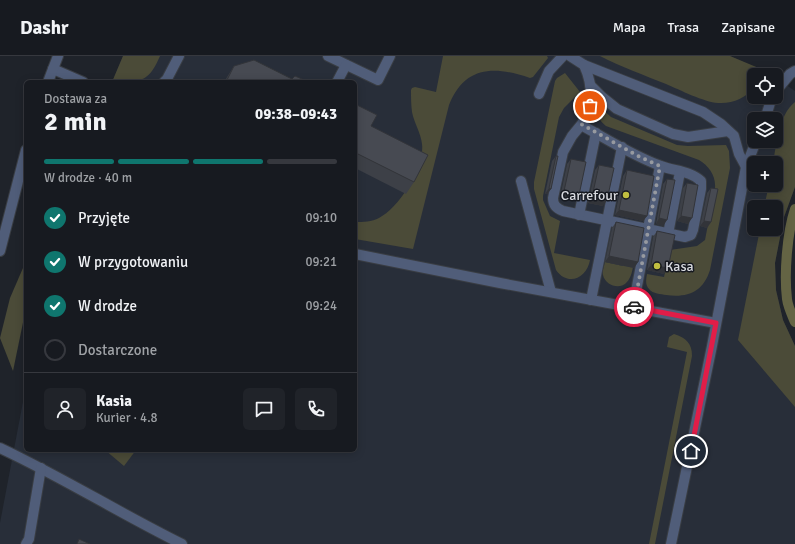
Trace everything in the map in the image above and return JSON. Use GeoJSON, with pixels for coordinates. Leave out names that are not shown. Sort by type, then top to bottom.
{"type":"FeatureCollection","features":[{"type":"Feature","properties":{"kind":"street"},"geometry":{"type":"LineString","coordinates":[[49,80],[58,56]]}},
{"type":"Feature","properties":{"kind":"street"},"geometry":{"type":"LineString","coordinates":[[166,80],[179,56]]}},
{"type":"Feature","properties":{"kind":"street"},"geometry":{"type":"LineString","coordinates":[[328,56],[378,80],[390,56]]}},
{"type":"Feature","properties":{"kind":"street"},"geometry":{"type":"LineString","coordinates":[[539,94],[549,71],[563,56]]}},
{"type":"Feature","properties":{"kind":"street"},"geometry":{"type":"LineString","coordinates":[[570,56],[584,64],[703,112],[721,124],[734,136],[739,154],[746,167]]}},
{"type":"Feature","properties":{"kind":"street"},"geometry":{"type":"LineString","coordinates":[[338,80],[346,64]]}},
{"type":"Feature","properties":{"kind":"street"},"geometry":{"type":"LineString","coordinates":[[581,124],[660,166],[694,176],[701,181],[702,185],[700,196],[691,235],[686,237],[668,234],[579,215],[559,210],[553,202],[563,152],[572,136],[581,124],[587,116],[590,106],[590,78],[584,64]]}},
{"type":"Feature","properties":{"kind":"street"},"geometry":{"type":"LineString","coordinates":[[52,69],[78,80]]}},
{"type":"Feature","properties":{"kind":"street"},"geometry":{"type":"LineString","coordinates":[[783,82],[795,71]]}},
{"type":"Feature","properties":{"kind":"street"},"geometry":{"type":"LineString","coordinates":[[590,85],[617,109],[672,134],[688,137],[728,130]]}},
{"type":"Feature","properties":{"kind":"street"},"geometry":{"type":"LineString","coordinates":[[579,215],[596,133]]}},
{"type":"Feature","properties":{"kind":"street"},"geometry":{"type":"LineString","coordinates":[[591,300],[622,147]]}},
{"type":"Feature","properties":{"kind":"street"},"geometry":{"type":"LineString","coordinates":[[671,544],[746,167],[753,148]]}},
{"type":"Feature","properties":{"kind":"street"},"geometry":{"type":"LineString","coordinates":[[0,251],[24,158]]}},
{"type":"Feature","properties":{"kind":"street"},"geometry":{"type":"LineString","coordinates":[[633,307],[660,166]]}},
{"type":"Feature","properties":{"kind":"street"},"geometry":{"type":"LineString","coordinates":[[668,234],[680,172]]}},
{"type":"Feature","properties":{"kind":"street"},"geometry":{"type":"LineString","coordinates":[[521,181],[551,292]]}},
{"type":"Feature","properties":{"kind":"street"},"geometry":{"type":"LineString","coordinates":[[357,254],[716,323]]}},
{"type":"Feature","properties":{"kind":"street"},"geometry":{"type":"LineString","coordinates":[[0,448],[41,468],[115,510],[182,544]]}},
{"type":"Feature","properties":{"kind":"street"},"geometry":{"type":"LineString","coordinates":[[26,544],[29,539],[41,468]]}},
{"type":"Feature","properties":{"kind":"shaded area"},"geometry":{"type":"Polygon","coordinates":[[[123,56],[730,56],[757,68],[747,68],[747,104],[783,104],[783,83],[795,91],[795,187],[783,222],[783,200],[747,200],[747,236],[780,236],[775,263],[776,290],[783,320],[795,346],[795,544],[0,544],[0,523],[24,397],[24,452],[357,452],[357,80],[113,80],[123,56]]]}},
{"type":"Feature","properties":{"kind":"green space"},"geometry":{"type":"Polygon","coordinates":[[[123,56],[160,56],[151,72],[142,80],[113,80],[123,56]]]}},
{"type":"Feature","properties":{"kind":"green space"},"geometry":{"type":"Polygon","coordinates":[[[443,56],[547,56],[548,58],[533,77],[530,78],[517,74],[493,71],[482,72],[463,82],[449,105],[413,249],[357,239],[357,222],[373,220],[387,213],[409,186],[419,164],[422,153],[422,144],[412,112],[412,88],[415,87],[436,92],[443,56]]]}},
{"type":"Feature","properties":{"kind":"green space"},"geometry":{"type":"Polygon","coordinates":[[[600,56],[730,56],[758,68],[747,68],[747,95],[734,101],[718,103],[692,95],[600,56]]]}},
{"type":"Feature","properties":{"kind":"green space"},"geometry":{"type":"Polygon","coordinates":[[[565,73],[580,92],[564,108],[559,117],[543,200],[550,216],[560,221],[554,253],[590,260],[585,272],[581,276],[571,279],[561,275],[556,270],[534,189],[534,182],[555,81],[565,73]]]}},
{"type":"Feature","properties":{"kind":"green space"},"geometry":{"type":"Polygon","coordinates":[[[795,102],[795,187],[783,222],[783,200],[766,200],[767,192],[783,192],[783,156],[774,156],[776,148],[783,148],[783,120],[789,108],[795,102]]]}},
{"type":"Feature","properties":{"kind":"green space"},"geometry":{"type":"Polygon","coordinates":[[[601,108],[611,117],[677,145],[726,145],[729,151],[730,168],[710,270],[703,284],[694,292],[674,296],[655,293],[647,286],[647,274],[664,277],[670,250],[697,246],[705,240],[715,188],[713,175],[709,168],[699,160],[606,126],[599,117],[598,112],[601,108]]]}},
{"type":"Feature","properties":{"kind":"green space"},"geometry":{"type":"Polygon","coordinates":[[[759,236],[780,236],[775,263],[776,290],[783,320],[795,346],[795,407],[738,340],[759,236]]]}},
{"type":"Feature","properties":{"kind":"green space"},"geometry":{"type":"Polygon","coordinates":[[[627,246],[635,255],[631,274],[626,283],[623,285],[616,286],[609,284],[604,279],[603,275],[605,262],[623,266],[627,246]]]}},
{"type":"Feature","properties":{"kind":"green space"},"geometry":{"type":"Polygon","coordinates":[[[24,266],[24,318],[13,371],[0,338],[10,298],[24,266]]]}},
{"type":"Feature","properties":{"kind":"green space"},"geometry":{"type":"Polygon","coordinates":[[[674,334],[682,337],[688,342],[692,351],[692,356],[655,544],[649,544],[687,352],[667,347],[669,337],[674,334]]]}},
{"type":"Feature","properties":{"kind":"green space"},"geometry":{"type":"Polygon","coordinates":[[[107,452],[134,452],[124,466],[107,452]]]}},
{"type":"Feature","properties":{"kind":"building"},"geometry":{"type":"Polygon","coordinates":[[[254,60],[292,79],[295,76],[304,80],[227,80],[234,66],[254,60]]]}},
{"type":"Feature","properties":{"kind":"building"},"geometry":{"type":"Polygon","coordinates":[[[357,105],[377,115],[371,126],[428,155],[414,182],[358,154],[357,156],[357,105]]]}},
{"type":"Feature","properties":{"kind":"building"},"geometry":{"type":"Polygon","coordinates":[[[556,156],[558,156],[551,189],[549,188],[556,156]]]}},
{"type":"Feature","properties":{"kind":"building"},"geometry":{"type":"Polygon","coordinates":[[[571,159],[586,162],[579,195],[564,191],[571,159]]]}},
{"type":"Feature","properties":{"kind":"building"},"geometry":{"type":"Polygon","coordinates":[[[599,165],[614,168],[607,200],[592,197],[599,165]]]}},
{"type":"Feature","properties":{"kind":"building"},"geometry":{"type":"Polygon","coordinates":[[[627,170],[654,176],[647,216],[619,210],[627,170]]]}},
{"type":"Feature","properties":{"kind":"building"},"geometry":{"type":"Polygon","coordinates":[[[667,179],[675,180],[667,220],[659,218],[667,179]]]}},
{"type":"Feature","properties":{"kind":"building"},"geometry":{"type":"Polygon","coordinates":[[[687,183],[698,185],[692,218],[681,216],[687,183]]]}},
{"type":"Feature","properties":{"kind":"building"},"geometry":{"type":"Polygon","coordinates":[[[711,188],[718,189],[711,222],[704,221],[711,188]]]}},
{"type":"Feature","properties":{"kind":"building"},"geometry":{"type":"Polygon","coordinates":[[[616,222],[644,228],[638,262],[609,256],[616,222]]]}},
{"type":"Feature","properties":{"kind":"building"},"geometry":{"type":"Polygon","coordinates":[[[657,231],[675,235],[668,268],[651,265],[657,231]]]}},
{"type":"Feature","properties":{"kind":"building"},"geometry":{"type":"Polygon","coordinates":[[[79,539],[90,544],[77,544],[79,539]]]}},
{"type":"Feature","properties":{"kind":"waterway"},"geometry":{"type":"LineString","coordinates":[[795,209],[788,241],[786,278],[788,302],[795,322]]}},
{"type":"Feature","properties":{"kind":"way so far"},"geometry":{"type":"LineString","coordinates":[[590,106],[587,116],[581,124],[640,157],[660,166],[634,307]]}},
{"type":"Feature","properties":{"kind":"place","name":"Carrefour"},"geometry":{"type":"Point","coordinates":[626,195]}},
{"type":"Feature","properties":{"kind":"place","name":"Kasa"},"geometry":{"type":"Point","coordinates":[657,266]}},
{"type":"Feature","properties":{"kind":"route"},"geometry":{"type":"LineString","coordinates":[[634,307],[716,323],[691,451]]}}]}
